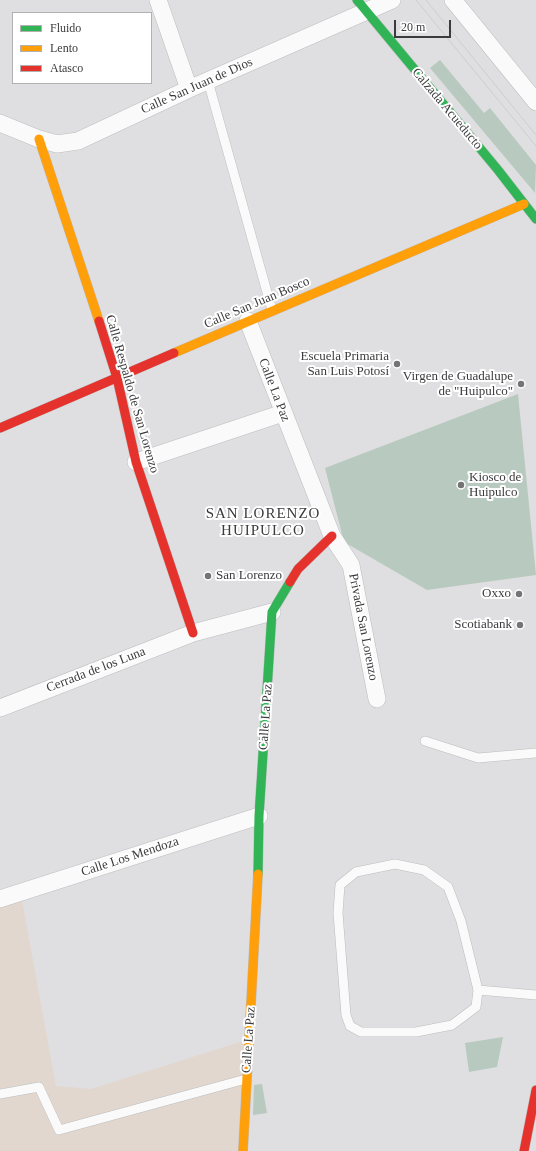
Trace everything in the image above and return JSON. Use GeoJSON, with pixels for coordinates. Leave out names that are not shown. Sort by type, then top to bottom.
{"type":"FeatureCollection","features":[{"type":"Feature","properties":{"kind":"street"},"geometry":{"type":"LineString","coordinates":[[158,0],[189,89]]}},
{"type":"Feature","properties":{"kind":"street","name":"Calle San Juan de Dios"},"geometry":{"type":"LineString","coordinates":[[0,123],[39,139],[57,144],[78,140],[208,81],[361,5],[392,0]]}},
{"type":"Feature","properties":{"kind":"street"},"geometry":{"type":"LineString","coordinates":[[453,0],[536,102]]}},
{"type":"Feature","properties":{"kind":"street","name":"Calzada Acueducto"},"geometry":{"type":"LineString","coordinates":[[361,5],[536,219]]}},
{"type":"Feature","properties":{"kind":"street","name":"Calle Respaldo de San Lorenzo"},"geometry":{"type":"LineString","coordinates":[[39,139],[117,378],[136,462],[193,633]]}},
{"type":"Feature","properties":{"kind":"street","name":"Calle San Juan Bosco"},"geometry":{"type":"LineString","coordinates":[[0,428],[248,320],[524,204]]}},
{"type":"Feature","properties":{"kind":"street","name":"Calle La Paz"},"geometry":{"type":"LineString","coordinates":[[243,1151],[246,1078],[257,914],[260,816],[272,612],[298,569],[332,536],[248,320]]}},
{"type":"Feature","properties":{"kind":"street"},"geometry":{"type":"LineString","coordinates":[[136,462],[283,413]]}},
{"type":"Feature","properties":{"kind":"street","name":"Privada San Lorenzo"},"geometry":{"type":"LineString","coordinates":[[332,536],[351,565],[377,699]]}},
{"type":"Feature","properties":{"kind":"street","name":"Cerrada de los Luna"},"geometry":{"type":"LineString","coordinates":[[0,708],[193,633],[272,612]]}},
{"type":"Feature","properties":{"kind":"street","name":"Calle Los Mendoza"},"geometry":{"type":"LineString","coordinates":[[0,899],[260,816]]}},
{"type":"Feature","properties":{"kind":"street"},"geometry":{"type":"LineString","coordinates":[[524,1151],[536,1090]]}},
{"type":"Feature","properties":{"kind":"lane"},"geometry":{"type":"LineString","coordinates":[[208,81],[272,310]]}},
{"type":"Feature","properties":{"kind":"lane"},"geometry":{"type":"LineString","coordinates":[[425,741],[478,758],[536,753]]}},
{"type":"Feature","properties":{"kind":"lane"},"geometry":{"type":"LineString","coordinates":[[395,864],[424,870],[448,888],[461,921],[478,990],[476,1007],[452,1026],[416,1032],[361,1032],[350,1026],[346,1015],[338,913],[340,885],[356,872],[395,864]]}},
{"type":"Feature","properties":{"kind":"lane"},"geometry":{"type":"LineString","coordinates":[[478,990],[536,995]]}},
{"type":"Feature","properties":{"kind":"lane"},"geometry":{"type":"LineString","coordinates":[[0,1094],[38,1087],[59,1130],[246,1078]]}},
{"type":"Feature","properties":{"kind":"shaded area"},"geometry":{"type":"Polygon","coordinates":[[[22,900],[56,1086],[91,1089],[243,1041],[239,1151],[0,1151],[0,907],[22,900]]]}},
{"type":"Feature","properties":{"kind":"green space"},"geometry":{"type":"Polygon","coordinates":[[[440,60],[484,113],[490,108],[536,165],[535,193],[430,68],[440,60]]]}},
{"type":"Feature","properties":{"kind":"green space"},"geometry":{"type":"Polygon","coordinates":[[[518,394],[536,575],[427,590],[344,542],[325,468],[518,394]]]}},
{"type":"Feature","properties":{"kind":"green space"},"geometry":{"type":"Polygon","coordinates":[[[503,1037],[497,1067],[469,1072],[465,1043],[503,1037]]]}},
{"type":"Feature","properties":{"kind":"green space"},"geometry":{"type":"Polygon","coordinates":[[[262,1084],[267,1113],[253,1115],[254,1085],[262,1084]]]}},
{"type":"Feature","properties":{"kind":"tram line"},"geometry":{"type":"LineString","coordinates":[[416,0],[536,146]]}},
{"type":"Feature","properties":{"kind":"tram line"},"geometry":{"type":"LineString","coordinates":[[426,0],[536,135]]}},
{"type":"Feature","properties":{"kind":"traffic: fast"},"geometry":{"type":"LineString","coordinates":[[357,0],[498,170],[536,219]]}},
{"type":"Feature","properties":{"kind":"traffic: fast"},"geometry":{"type":"LineString","coordinates":[[258,874],[259,816],[272,612],[290,582]]}},
{"type":"Feature","properties":{"kind":"traffic: slow"},"geometry":{"type":"LineString","coordinates":[[39,139],[99,321]]}},
{"type":"Feature","properties":{"kind":"traffic: slow"},"geometry":{"type":"LineString","coordinates":[[174,353],[524,204]]}},
{"type":"Feature","properties":{"kind":"traffic: slow"},"geometry":{"type":"LineString","coordinates":[[243,1151],[258,874]]}},
{"type":"Feature","properties":{"kind":"traffic: jam"},"geometry":{"type":"LineString","coordinates":[[99,321],[117,378],[136,462],[193,633]]}},
{"type":"Feature","properties":{"kind":"traffic: jam"},"geometry":{"type":"LineString","coordinates":[[0,428],[174,353]]}},
{"type":"Feature","properties":{"kind":"traffic: jam"},"geometry":{"type":"LineString","coordinates":[[290,582],[298,569],[332,536]]}},
{"type":"Feature","properties":{"kind":"traffic: jam"},"geometry":{"type":"LineString","coordinates":[[524,1151],[536,1090]]}},
{"type":"Feature","properties":{"kind":"place","name":"Escuela Primaria San Luis Potosí"},"geometry":{"type":"Point","coordinates":[397,364]}},
{"type":"Feature","properties":{"kind":"place","name":"Virgen de Guadalupe de \"Huipulco\""},"geometry":{"type":"Point","coordinates":[521,384]}},
{"type":"Feature","properties":{"kind":"place","name":"Kiosco de Huipulco"},"geometry":{"type":"Point","coordinates":[461,485]}},
{"type":"Feature","properties":{"kind":"place","name":"San Lorenzo"},"geometry":{"type":"Point","coordinates":[208,576]}},
{"type":"Feature","properties":{"kind":"place","name":"Oxxo"},"geometry":{"type":"Point","coordinates":[519,594]}},
{"type":"Feature","properties":{"kind":"place","name":"Scotiabank"},"geometry":{"type":"Point","coordinates":[520,625]}},
{"type":"Feature","properties":{"kind":"district","name":"SAN LORENZO HUIPULCO"},"geometry":{"type":"Point","coordinates":[263,522]}}]}
